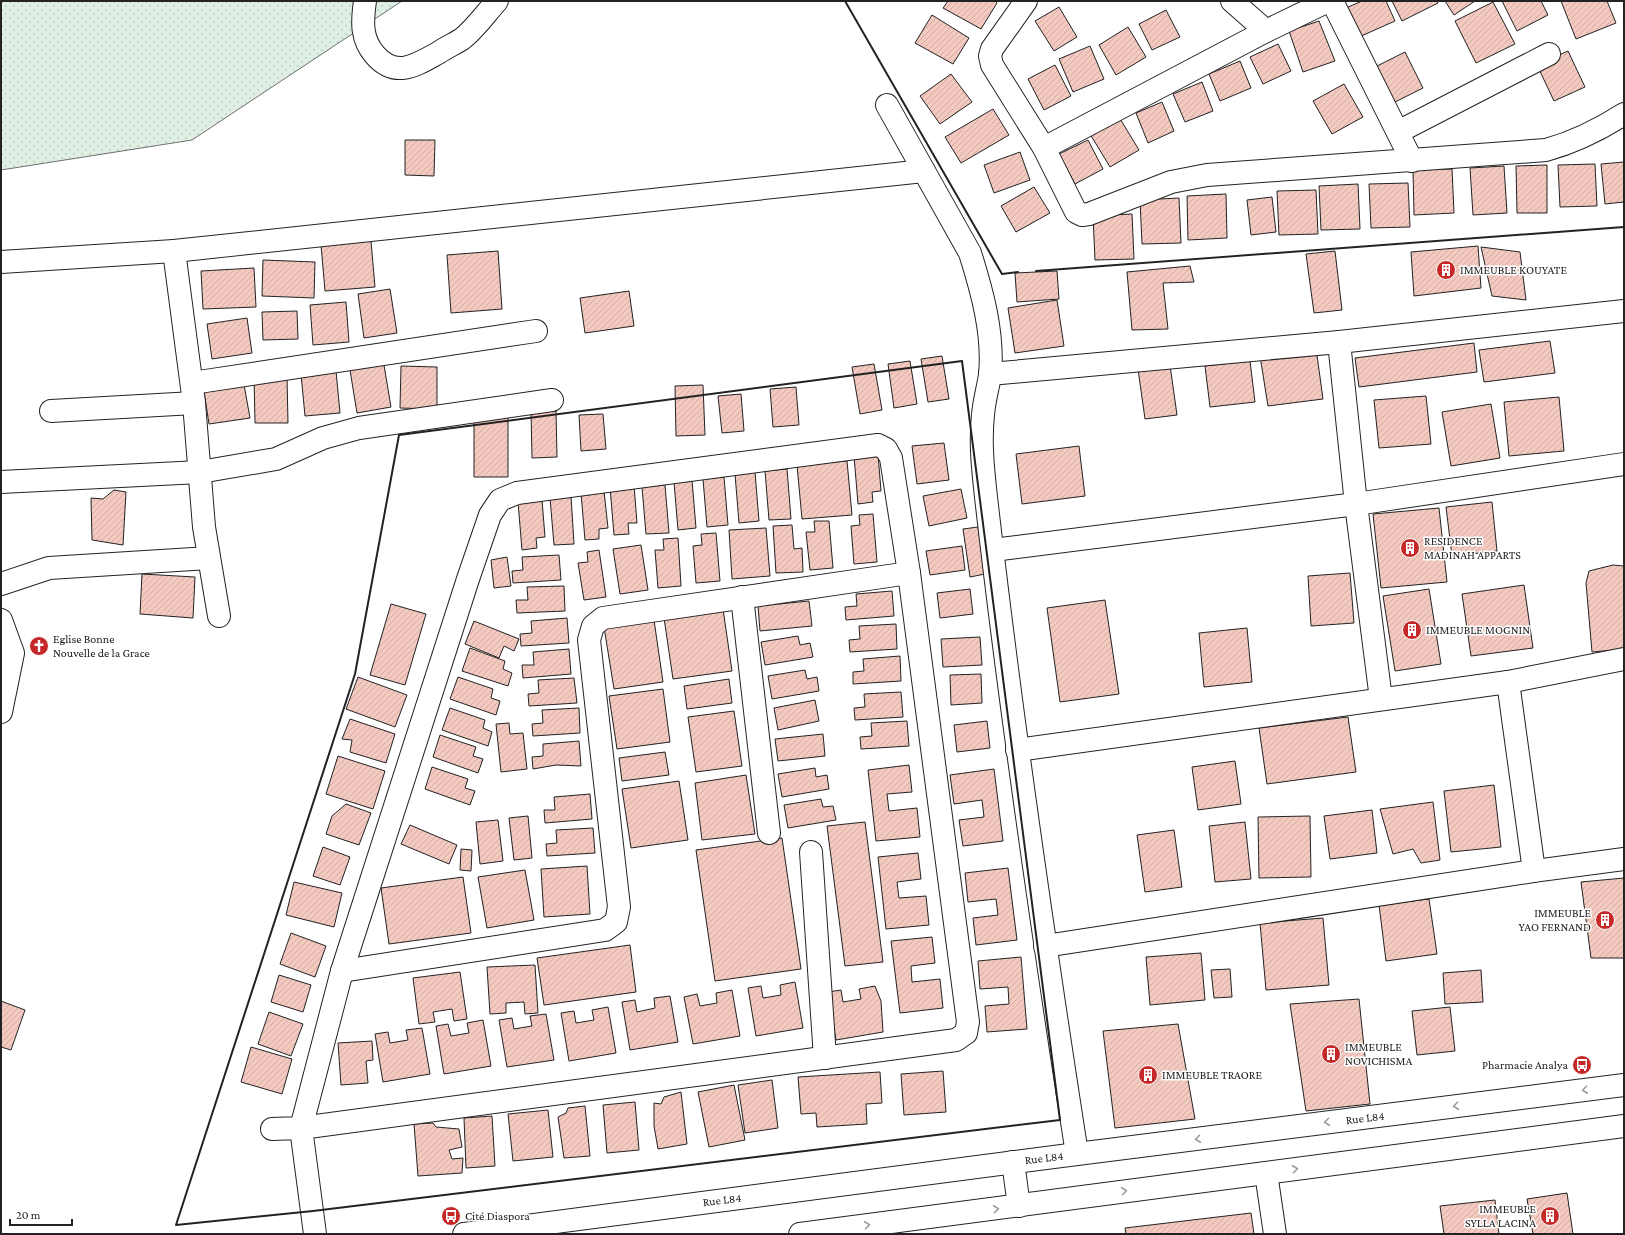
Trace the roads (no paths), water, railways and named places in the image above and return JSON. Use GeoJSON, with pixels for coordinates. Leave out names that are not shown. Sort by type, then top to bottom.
{"type":"FeatureCollection","features":[{"type":"Feature","properties":{"kind":"street"},"geometry":{"type":"LineString","coordinates":[[365,1],[362,19],[367,46],[378,59],[395,69],[405,69],[416,65],[462,39],[497,1]]}},
{"type":"Feature","properties":{"kind":"street"},"geometry":{"type":"LineString","coordinates":[[1026,1],[992,49],[990,56],[992,65],[1044,148],[1076,212],[1082,215],[1089,214],[1171,182],[1207,175],[1546,150],[1571,143],[1597,131],[1624,114]]}},
{"type":"Feature","properties":{"kind":"street"},"geometry":{"type":"LineString","coordinates":[[1044,148],[1266,31],[1328,1]]}},
{"type":"Feature","properties":{"kind":"street"},"geometry":{"type":"LineString","coordinates":[[1332,1],[1412,161]]}},
{"type":"Feature","properties":{"kind":"street"},"geometry":{"type":"LineString","coordinates":[[1240,3],[1266,31]]}},
{"type":"Feature","properties":{"kind":"street"},"geometry":{"type":"LineString","coordinates":[[1398,132],[1549,54]]}},
{"type":"Feature","properties":{"kind":"street"},"geometry":{"type":"LineString","coordinates":[[887,106],[970,254],[978,277],[989,330],[990,374],[983,415],[982,447],[1017,750],[1077,1154]]}},
{"type":"Feature","properties":{"kind":"street"},"geometry":{"type":"LineString","coordinates":[[1,262],[174,251],[924,171]]}},
{"type":"Feature","properties":{"kind":"street"},"geometry":{"type":"LineString","coordinates":[[174,251],[193,393],[204,527],[219,616]]}},
{"type":"Feature","properties":{"kind":"street"},"geometry":{"type":"LineString","coordinates":[[990,374],[1339,342],[1624,311]]}},
{"type":"Feature","properties":{"kind":"street"},"geometry":{"type":"LineString","coordinates":[[51,411],[193,393],[536,331]]}},
{"type":"Feature","properties":{"kind":"street"},"geometry":{"type":"LineString","coordinates":[[1339,342],[1356,504],[1380,699]]}},
{"type":"Feature","properties":{"kind":"street"},"geometry":{"type":"LineString","coordinates":[[1,482],[200,472],[276,459],[323,438],[360,428],[552,400]]}},
{"type":"Feature","properties":{"kind":"street"},"geometry":{"type":"LineString","coordinates":[[272,1128],[301,1128],[825,1058],[956,1040],[966,1033],[968,1022],[909,573],[891,458],[886,449],[878,445],[517,493],[500,500],[490,515],[468,578],[342,971],[301,1128],[315,1234]]}},
{"type":"Feature","properties":{"kind":"street"},"geometry":{"type":"LineString","coordinates":[[993,550],[1356,504],[1624,464]]}},
{"type":"Feature","properties":{"kind":"street"},"geometry":{"type":"LineString","coordinates":[[1,584],[49,568],[209,558]]}},
{"type":"Feature","properties":{"kind":"street"},"geometry":{"type":"LineString","coordinates":[[342,971],[605,930],[616,922],[619,907],[589,640],[593,626],[604,618],[909,573]]}},
{"type":"Feature","properties":{"kind":"street"},"geometry":{"type":"LineString","coordinates":[[742,597],[769,833]]}},
{"type":"Feature","properties":{"kind":"street"},"geometry":{"type":"LineString","coordinates":[[1,620],[13,653],[1,712]]}},
{"type":"Feature","properties":{"kind":"street"},"geometry":{"type":"LineString","coordinates":[[1017,750],[1508,682],[1624,659]]}},
{"type":"Feature","properties":{"kind":"street"},"geometry":{"type":"LineString","coordinates":[[1508,682],[1534,871]]}},
{"type":"Feature","properties":{"kind":"street"},"geometry":{"type":"LineString","coordinates":[[811,852],[825,1058]]}},
{"type":"Feature","properties":{"kind":"street"},"geometry":{"type":"LineString","coordinates":[[1045,946],[1534,871],[1624,859]]}},
{"type":"Feature","properties":{"kind":"street","name":"Rue L84"},"geometry":{"type":"LineString","coordinates":[[464,1234],[1013,1162],[1624,1085]]}},
{"type":"Feature","properties":{"kind":"street"},"geometry":{"type":"LineString","coordinates":[[800,1234],[1624,1126]]}},
{"type":"Feature","properties":{"kind":"street"},"geometry":{"type":"LineString","coordinates":[[1013,1162],[1019,1206]]}},
{"type":"Feature","properties":{"kind":"street"},"geometry":{"type":"LineString","coordinates":[[1266,1173],[1275,1234]]}},
{"type":"Feature","properties":{"kind":"place","name":"IMMEUBLE KOUYATE"},"geometry":{"type":"Point","coordinates":[1446,270]}},
{"type":"Feature","properties":{"kind":"place","name":"RESIDENCE MADINAH APPARTS"},"geometry":{"type":"Point","coordinates":[1410,548]}},
{"type":"Feature","properties":{"kind":"place","name":"IMMEUBLE MOGNIN"},"geometry":{"type":"Point","coordinates":[1412,630]}},
{"type":"Feature","properties":{"kind":"place","name":"Eglise Bonne Nouvelle de la Grace"},"geometry":{"type":"Point","coordinates":[39,646]}},
{"type":"Feature","properties":{"kind":"place","name":"IMMEUBLE YAO FERNAND"},"geometry":{"type":"Point","coordinates":[1605,920]}},
{"type":"Feature","properties":{"kind":"place","name":"IMMEUBLE NOVICHISMA"},"geometry":{"type":"Point","coordinates":[1331,1054]}},
{"type":"Feature","properties":{"kind":"place","name":"Pharmacie Analya"},"geometry":{"type":"Point","coordinates":[1582,1065]}},
{"type":"Feature","properties":{"kind":"place","name":"IMMEUBLE TRAORE"},"geometry":{"type":"Point","coordinates":[1148,1075]}},
{"type":"Feature","properties":{"kind":"place","name":"Cité Diaspora"},"geometry":{"type":"Point","coordinates":[451,1216]}},
{"type":"Feature","properties":{"kind":"place","name":"IMMEUBLE SYLLA LACINA"},"geometry":{"type":"Point","coordinates":[1550,1216]}}]}
